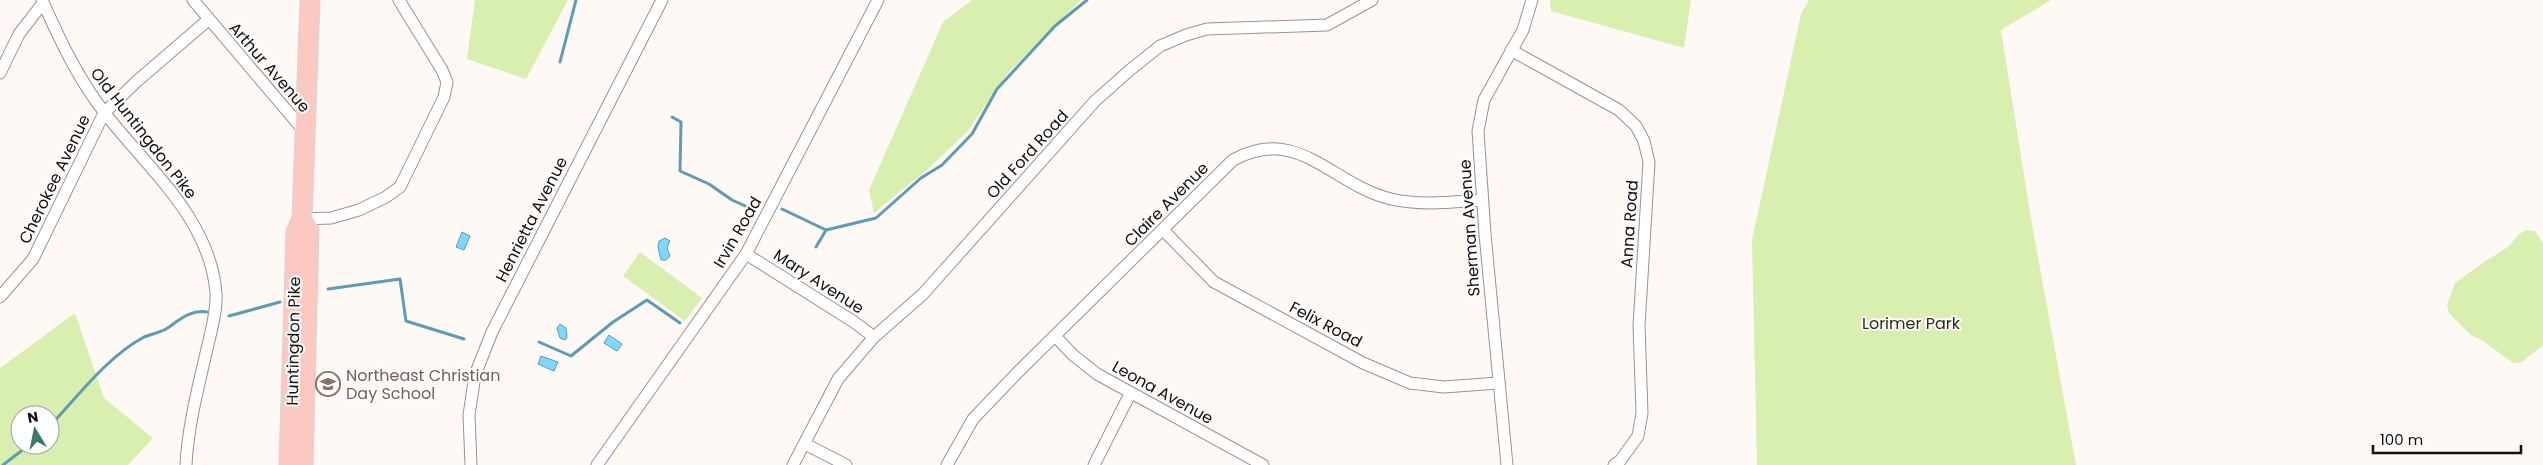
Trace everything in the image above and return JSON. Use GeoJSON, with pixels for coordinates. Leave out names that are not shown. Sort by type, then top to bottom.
{"type":"FeatureCollection","features":[{"type":"Feature","properties":{"kind":"main road","name":"Huntingdon Pike"},"geometry":{"type":"LineString","coordinates":[[288,465],[296,232],[302,219],[310,0]]}},
{"type":"Feature","properties":{"kind":"main road","name":"Huntingdon Pike"},"geometry":{"type":"LineString","coordinates":[[302,219],[309,230],[303,465]]}},
{"type":"Feature","properties":{"kind":"street","name":"Arthur Avenue"},"geometry":{"type":"LineString","coordinates":[[193,0],[208,20],[305,132]]}},
{"type":"Feature","properties":{"kind":"street"},"geometry":{"type":"LineString","coordinates":[[302,219],[331,218],[359,210],[386,197],[400,187],[444,97],[447,82],[442,70],[399,0]]}},
{"type":"Feature","properties":{"kind":"street","name":"Henrietta Avenue"},"geometry":{"type":"LineString","coordinates":[[471,465],[469,415],[475,375],[492,332],[662,0]]}},
{"type":"Feature","properties":{"kind":"street","name":"Irvin Road"},"geometry":{"type":"LineString","coordinates":[[597,465],[746,254],[878,0]]}},
{"type":"Feature","properties":{"kind":"street","name":"Old Ford Road"},"geometry":{"type":"LineString","coordinates":[[793,465],[838,378],[874,337],[923,294],[1095,101],[1160,46],[1207,29],[1327,25],[1372,0]]}},
{"type":"Feature","properties":{"kind":"street","name":"Sherman Avenue"},"geometry":{"type":"LineString","coordinates":[[1507,465],[1482,200],[1478,131],[1484,100],[1523,30],[1532,0]]}},
{"type":"Feature","properties":{"kind":"street"},"geometry":{"type":"LineString","coordinates":[[0,73],[20,34],[42,1]]}},
{"type":"Feature","properties":{"kind":"street","name":"Old Huntingdon Pike"},"geometry":{"type":"LineString","coordinates":[[42,1],[73,68],[104,113],[170,187],[192,222],[209,260],[216,293],[214,315],[187,440],[186,465]]}},
{"type":"Feature","properties":{"kind":"street","name":"Cherokee Avenue"},"geometry":{"type":"LineString","coordinates":[[0,297],[32,259],[104,113],[136,82],[208,20]]}},
{"type":"Feature","properties":{"kind":"street","name":"Anna Road"},"geometry":{"type":"LineString","coordinates":[[1511,50],[1619,110],[1636,126],[1644,142],[1649,162],[1639,326],[1642,415],[1638,436],[1620,461],[1614,465]]}},
{"type":"Feature","properties":{"kind":"street","name":"Claire Avenue"},"geometry":{"type":"LineString","coordinates":[[947,465],[973,419],[1020,370],[1056,337],[1233,160],[1247,152],[1272,147],[1298,152],[1367,190],[1390,198],[1410,202],[1438,203],[1482,200]]}},
{"type":"Feature","properties":{"kind":"street","name":"Felix Road"},"geometry":{"type":"LineString","coordinates":[[1163,230],[1214,282],[1363,363],[1410,383],[1444,387],[1498,383]]}},
{"type":"Feature","properties":{"kind":"street","name":"Mary Avenue"},"geometry":{"type":"LineString","coordinates":[[746,254],[847,317],[874,337]]}},
{"type":"Feature","properties":{"kind":"street","name":"Leona Avenue"},"geometry":{"type":"LineString","coordinates":[[1056,337],[1073,355],[1097,374],[1130,394],[1263,465]]}},
{"type":"Feature","properties":{"kind":"street"},"geometry":{"type":"LineString","coordinates":[[1094,465],[1130,394]]}},
{"type":"Feature","properties":{"kind":"street"},"geometry":{"type":"LineString","coordinates":[[805,444],[846,465]]}},
{"type":"Feature","properties":{"kind":"green space"},"geometry":{"type":"Polygon","coordinates":[[[475,0],[568,0],[526,79],[467,59],[475,0]]]}},
{"type":"Feature","properties":{"kind":"green space"},"geometry":{"type":"Polygon","coordinates":[[[972,0],[1081,0],[1007,74],[967,132],[929,168],[874,213],[869,190],[943,22],[972,0]]]}},
{"type":"Feature","properties":{"kind":"green space"},"geometry":{"type":"Polygon","coordinates":[[[1550,0],[1691,0],[1684,48],[1551,11],[1550,0]]]}},
{"type":"Feature","properties":{"kind":"green space","name":"Lorimer Park"},"geometry":{"type":"Polygon","coordinates":[[[1809,0],[2051,0],[2001,30],[2031,219],[2076,465],[1757,465],[1752,240],[1801,14],[1809,0]]]}},
{"type":"Feature","properties":{"kind":"green space"},"geometry":{"type":"Polygon","coordinates":[[[2527,230],[2535,231],[2543,244],[2543,345],[2522,362],[2513,363],[2483,341],[2471,335],[2449,313],[2447,304],[2455,283],[2508,247],[2519,234],[2527,230]]]}},
{"type":"Feature","properties":{"kind":"green space"},"geometry":{"type":"Polygon","coordinates":[[[640,252],[702,298],[685,321],[623,276],[640,252]]]}},
{"type":"Feature","properties":{"kind":"green space"},"geometry":{"type":"Polygon","coordinates":[[[75,313],[104,398],[153,438],[128,465],[0,465],[0,368],[75,313]]]}},
{"type":"Feature","properties":{"kind":"water"},"geometry":{"type":"Polygon","coordinates":[[[462,232],[470,236],[464,250],[456,247],[462,232]]]}},
{"type":"Feature","properties":{"kind":"water"},"geometry":{"type":"Polygon","coordinates":[[[665,238],[670,241],[667,248],[670,256],[666,260],[661,260],[658,247],[659,241],[665,238]]]}},
{"type":"Feature","properties":{"kind":"water"},"geometry":{"type":"Polygon","coordinates":[[[560,324],[566,328],[567,337],[565,340],[560,338],[557,328],[560,324]]]}},
{"type":"Feature","properties":{"kind":"water"},"geometry":{"type":"Polygon","coordinates":[[[609,335],[622,344],[617,351],[604,343],[609,335]]]}},
{"type":"Feature","properties":{"kind":"water"},"geometry":{"type":"Polygon","coordinates":[[[541,356],[558,362],[554,371],[538,364],[541,356]]]}},
{"type":"Feature","properties":{"kind":"waterway"},"geometry":{"type":"LineString","coordinates":[[560,62],[576,0]]}},
{"type":"Feature","properties":{"kind":"waterway"},"geometry":{"type":"LineString","coordinates":[[782,209],[826,230],[876,218],[921,178],[942,165],[972,134],[997,89],[1055,26],[1087,0]]}},
{"type":"Feature","properties":{"kind":"waterway"},"geometry":{"type":"LineString","coordinates":[[672,117],[681,122],[680,171],[709,184],[732,200],[752,209]]}},
{"type":"Feature","properties":{"kind":"waterway"},"geometry":{"type":"LineString","coordinates":[[816,247],[826,230]]}},
{"type":"Feature","properties":{"kind":"waterway"},"geometry":{"type":"LineString","coordinates":[[328,289],[400,279],[406,321],[464,339]]}},
{"type":"Feature","properties":{"kind":"waterway"},"geometry":{"type":"LineString","coordinates":[[539,342],[571,356],[613,322],[647,300],[680,323]]}},
{"type":"Feature","properties":{"kind":"waterway"},"geometry":{"type":"LineString","coordinates":[[229,316],[280,302]]}},
{"type":"Feature","properties":{"kind":"waterway"},"geometry":{"type":"LineString","coordinates":[[60,415],[105,366],[130,345],[144,337],[161,332],[190,314],[207,312]]}},
{"type":"Feature","properties":{"kind":"waterway"},"geometry":{"type":"LineString","coordinates":[[3,465],[16,455]]}},
{"type":"Feature","properties":{"kind":"place","name":"Northeast Christian Day School"},"geometry":{"type":"Point","coordinates":[328,384]}}]}
